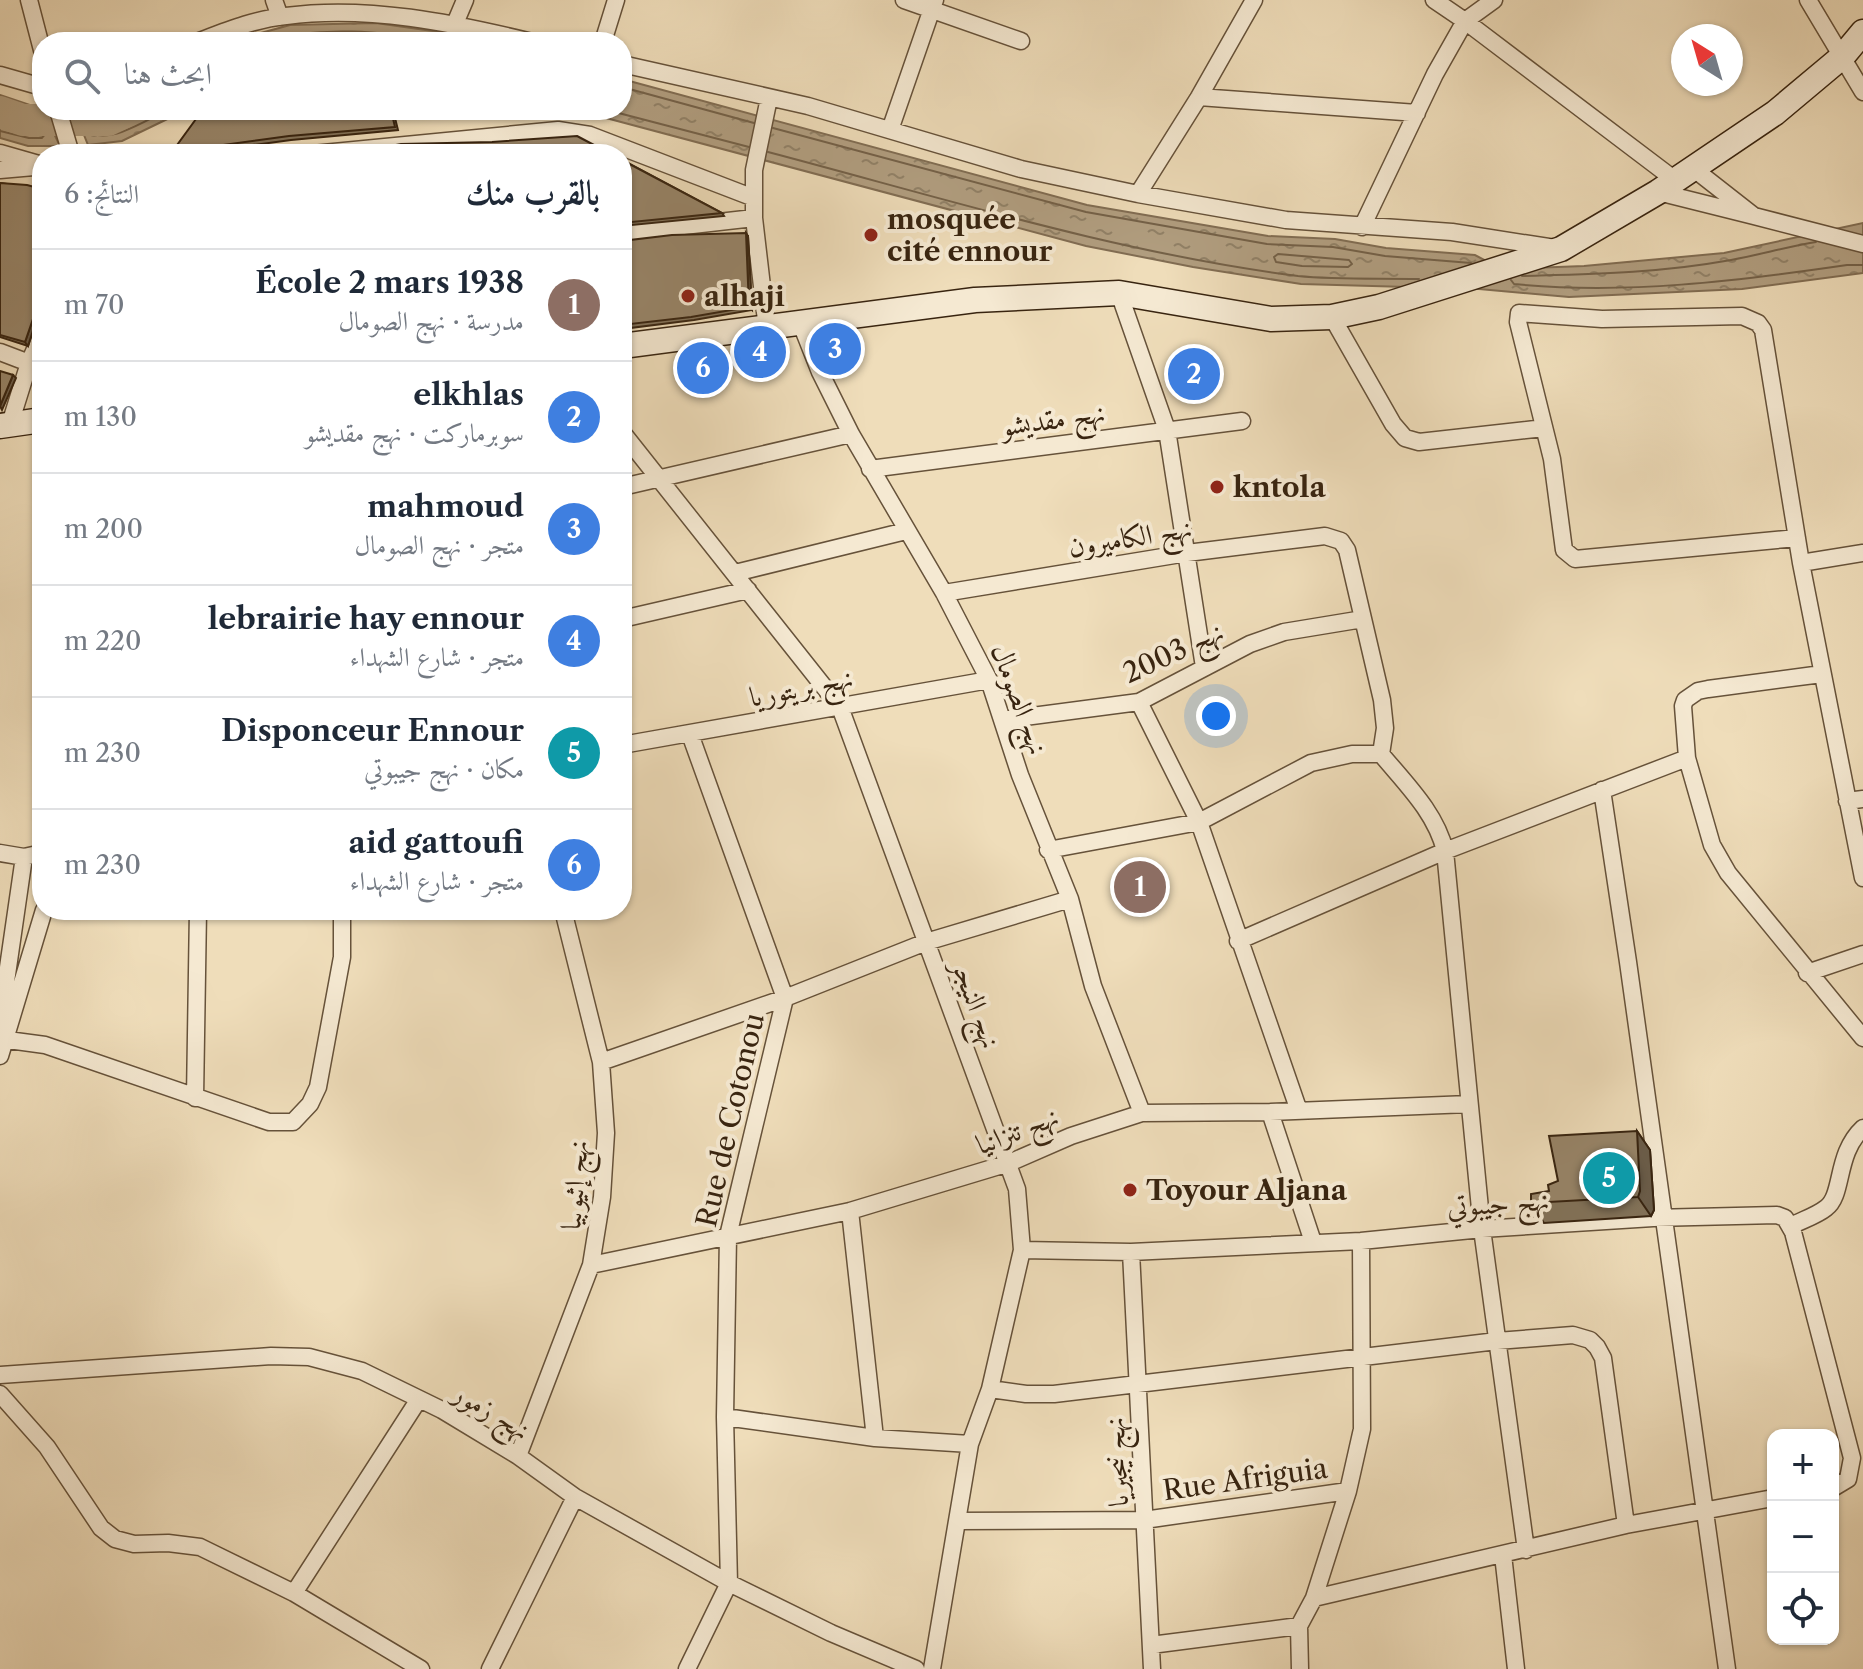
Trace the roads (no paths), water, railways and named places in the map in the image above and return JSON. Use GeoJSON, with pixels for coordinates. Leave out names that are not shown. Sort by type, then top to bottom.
{"type":"FeatureCollection","features":[{"type":"Feature","properties":{"kind":"main road"},"geometry":{"type":"LineString","coordinates":[[632,345],[975,300],[1119,293],[1271,319],[1332,317],[1379,307],[1561,249],[1676,180],[1775,113],[1843,56],[1863,32]]}},
{"type":"Feature","properties":{"kind":"main road"},"geometry":{"type":"LineString","coordinates":[[5,425],[32,421]]}},
{"type":"Feature","properties":{"kind":"street"},"geometry":{"type":"LineString","coordinates":[[29,0],[37,32]]}},
{"type":"Feature","properties":{"kind":"street"},"geometry":{"type":"LineString","coordinates":[[454,26],[465,0]]}},
{"type":"Feature","properties":{"kind":"street"},"geometry":{"type":"LineString","coordinates":[[606,32],[616,0]]}},
{"type":"Feature","properties":{"kind":"street"},"geometry":{"type":"LineString","coordinates":[[904,0],[933,4],[1021,41]]}},
{"type":"Feature","properties":{"kind":"street"},"geometry":{"type":"LineString","coordinates":[[1138,194],[1199,97],[1254,0]]}},
{"type":"Feature","properties":{"kind":"street"},"geometry":{"type":"LineString","coordinates":[[1434,0],[1452,5],[1465,21],[1676,180],[1754,216],[1863,244]]}},
{"type":"Feature","properties":{"kind":"street"},"geometry":{"type":"LineString","coordinates":[[1362,227],[1465,21],[1494,0]]}},
{"type":"Feature","properties":{"kind":"street"},"geometry":{"type":"LineString","coordinates":[[1808,0],[1863,92]]}},
{"type":"Feature","properties":{"kind":"street"},"geometry":{"type":"LineString","coordinates":[[890,130],[933,4]]}},
{"type":"Feature","properties":{"kind":"street"},"geometry":{"type":"LineString","coordinates":[[223,32],[277,8],[380,15],[483,32]]}},
{"type":"Feature","properties":{"kind":"street"},"geometry":{"type":"LineString","coordinates":[[632,67],[890,130],[1021,169],[1138,194],[1286,220],[1452,232],[1561,249]]}},
{"type":"Feature","properties":{"kind":"street"},"geometry":{"type":"LineString","coordinates":[[0,75],[32,84]]}},
{"type":"Feature","properties":{"kind":"street"},"geometry":{"type":"LineString","coordinates":[[1199,97],[1417,113]]}},
{"type":"Feature","properties":{"kind":"street"},"geometry":{"type":"LineString","coordinates":[[767,329],[754,218],[754,170],[768,102]]}},
{"type":"Feature","properties":{"kind":"street"},"geometry":{"type":"LineString","coordinates":[[61,120],[68,144]]}},
{"type":"Feature","properties":{"kind":"street"},"geometry":{"type":"LineString","coordinates":[[415,144],[558,130],[590,135],[613,144]]}},
{"type":"Feature","properties":{"kind":"street"},"geometry":{"type":"LineString","coordinates":[[632,151],[754,198]]}},
{"type":"Feature","properties":{"kind":"street"},"geometry":{"type":"LineString","coordinates":[[0,153],[32,162]]}},
{"type":"Feature","properties":{"kind":"street"},"geometry":{"type":"LineString","coordinates":[[0,170],[32,166]]}},
{"type":"Feature","properties":{"kind":"street"},"geometry":{"type":"LineString","coordinates":[[1676,180],[1754,216]]}},
{"type":"Feature","properties":{"kind":"street"},"geometry":{"type":"LineString","coordinates":[[632,232],[754,218]]}},
{"type":"Feature","properties":{"kind":"street"},"geometry":{"type":"LineString","coordinates":[[1119,293],[1167,430],[1204,667]]}},
{"type":"Feature","properties":{"kind":"street"},"geometry":{"type":"LineString","coordinates":[[1797,538],[1571,557],[1564,550],[1555,479],[1517,316],[1522,311],[1602,319],[1742,316],[1750,318],[1763,330],[1822,674],[1855,800],[1863,878]]}},
{"type":"Feature","properties":{"kind":"street"},"geometry":{"type":"LineString","coordinates":[[1332,317],[1393,424],[1405,438],[1419,442],[1544,428]]}},
{"type":"Feature","properties":{"kind":"street","name":"نهج الصومال"},"geometry":{"type":"LineString","coordinates":[[801,324],[820,372],[851,434],[944,593],[989,680],[1048,850],[1070,899],[1093,986],[1142,1113]]}},
{"type":"Feature","properties":{"kind":"street"},"geometry":{"type":"LineString","coordinates":[[0,352],[29,363]]}},
{"type":"Feature","properties":{"kind":"street"},"geometry":{"type":"LineString","coordinates":[[5,425],[32,356]]}},
{"type":"Feature","properties":{"kind":"street","name":"نهج مقديشو"},"geometry":{"type":"LineString","coordinates":[[870,469],[1242,421]]}},
{"type":"Feature","properties":{"kind":"street"},"geometry":{"type":"LineString","coordinates":[[632,485],[851,434]]}},
{"type":"Feature","properties":{"kind":"street","name":"نهج النيجر"},"geometry":{"type":"LineString","coordinates":[[632,445],[840,707],[1017,1189],[1022,1250],[990,1389],[970,1444],[932,1669]]}},
{"type":"Feature","properties":{"kind":"street"},"geometry":{"type":"LineString","coordinates":[[735,573],[906,531]]}},
{"type":"Feature","properties":{"kind":"street","name":"نهج الكاميرون"},"geometry":{"type":"LineString","coordinates":[[944,593],[1187,553],[1325,536],[1341,541],[1347,550],[1363,619]]}},
{"type":"Feature","properties":{"kind":"street"},"geometry":{"type":"LineString","coordinates":[[1801,563],[1863,553]]}},
{"type":"Feature","properties":{"kind":"street"},"geometry":{"type":"LineString","coordinates":[[632,617],[748,590]]}},
{"type":"Feature","properties":{"kind":"street"},"geometry":{"type":"LineString","coordinates":[[1363,619],[1382,700],[1385,728],[1381,754],[1432,819],[1441,834],[1445,851],[1482,1229],[1526,1550]]}},
{"type":"Feature","properties":{"kind":"street","name":"نهج 2003"},"geometry":{"type":"LineString","coordinates":[[1002,720],[1139,702],[1250,644],[1284,632],[1363,619]]}},
{"type":"Feature","properties":{"kind":"street"},"geometry":{"type":"LineString","coordinates":[[1822,674],[1708,689],[1690,695],[1683,706],[1687,758],[1712,845],[1728,873],[1863,1038]]}},
{"type":"Feature","properties":{"kind":"street","name":"نهج بريتوريا"},"geometry":{"type":"LineString","coordinates":[[632,743],[989,680]]}},
{"type":"Feature","properties":{"kind":"street"},"geometry":{"type":"LineString","coordinates":[[1139,702],[1199,822],[1299,1111]]}},
{"type":"Feature","properties":{"kind":"street","name":"Rue de Cotonou"},"geometry":{"type":"LineString","coordinates":[[687,1669],[729,1583],[725,1417],[728,1236],[785,998],[690,734]]}},
{"type":"Feature","properties":{"kind":"street"},"geometry":{"type":"LineString","coordinates":[[1048,850],[1199,822],[1311,763],[1352,754],[1381,754]]}},
{"type":"Feature","properties":{"kind":"street"},"geometry":{"type":"LineString","coordinates":[[1238,941],[1445,851],[1687,758]]}},
{"type":"Feature","properties":{"kind":"street"},"geometry":{"type":"LineString","coordinates":[[1602,790],[1727,1669]]}},
{"type":"Feature","properties":{"kind":"street"},"geometry":{"type":"LineString","coordinates":[[0,853],[32,855]]}},
{"type":"Feature","properties":{"kind":"street"},"geometry":{"type":"LineString","coordinates":[[0,1023],[4,958],[24,857]]}},
{"type":"Feature","properties":{"kind":"street"},"geometry":{"type":"LineString","coordinates":[[601,1062],[785,998],[926,942],[1070,899]]}},
{"type":"Feature","properties":{"kind":"street"},"geometry":{"type":"LineString","coordinates":[[41,920],[2,1045],[45,1045],[195,1098],[281,1124],[293,1122],[301,1116],[318,1087],[342,957],[342,920]]}},
{"type":"Feature","properties":{"kind":"street"},"geometry":{"type":"LineString","coordinates":[[195,1098],[198,920]]}},
{"type":"Feature","properties":{"kind":"street","name":"نهج إثيوبيا"},"geometry":{"type":"LineString","coordinates":[[518,1456],[591,1265],[602,1197],[606,1133],[601,1062],[566,920]]}},
{"type":"Feature","properties":{"kind":"street"},"geometry":{"type":"LineString","coordinates":[[1807,973],[1863,954]]}},
{"type":"Feature","properties":{"kind":"street","name":"نهج تنزانيا"},"geometry":{"type":"LineString","coordinates":[[591,1265],[850,1211],[1009,1163],[1071,1136],[1142,1113],[1270,1112],[1469,1104]]}},
{"type":"Feature","properties":{"kind":"street"},"geometry":{"type":"LineString","coordinates":[[1270,1112],[1313,1242]]}},
{"type":"Feature","properties":{"kind":"street"},"geometry":{"type":"LineString","coordinates":[[1839,1485],[1848,1479],[1852,1458],[1791,1226],[1826,1208],[1833,1200],[1845,1152],[1863,1128]]}},
{"type":"Feature","properties":{"kind":"street"},"geometry":{"type":"LineString","coordinates":[[850,1211],[875,1438]]}},
{"type":"Feature","properties":{"kind":"street","name":"نهج جيبوتي"},"geometry":{"type":"LineString","coordinates":[[1022,1250],[1131,1252],[1361,1241],[1482,1229],[1767,1214],[1785,1218],[1791,1226]]}},
{"type":"Feature","properties":{"kind":"street"},"geometry":{"type":"LineString","coordinates":[[1300,1669],[1299,1626],[1314,1598],[1348,1491],[1362,1429],[1361,1241]]}},
{"type":"Feature","properties":{"kind":"street","name":"نهج نيجيريا"},"geometry":{"type":"LineString","coordinates":[[1131,1252],[1152,1669]]}},
{"type":"Feature","properties":{"kind":"street"},"geometry":{"type":"LineString","coordinates":[[990,1389],[1054,1394],[1497,1341],[1573,1335],[1590,1340],[1597,1347],[1606,1370],[1626,1525]]}},
{"type":"Feature","properties":{"kind":"street","name":"نهج زمور"},"geometry":{"type":"LineString","coordinates":[[0,1375],[245,1357],[309,1357],[362,1371],[419,1399],[518,1456],[575,1497],[729,1583],[906,1667]]}},
{"type":"Feature","properties":{"kind":"street"},"geometry":{"type":"LineString","coordinates":[[0,1394],[47,1447],[101,1528],[115,1539],[134,1544],[168,1543],[200,1547],[294,1593],[421,1669]]}},
{"type":"Feature","properties":{"kind":"street"},"geometry":{"type":"LineString","coordinates":[[294,1593],[419,1399]]}},
{"type":"Feature","properties":{"kind":"street"},"geometry":{"type":"LineString","coordinates":[[725,1417],[875,1438],[970,1444]]}},
{"type":"Feature","properties":{"kind":"street","name":"Rue Afriguia"},"geometry":{"type":"LineString","coordinates":[[958,1521],[1144,1520],[1348,1491]]}},
{"type":"Feature","properties":{"kind":"street"},"geometry":{"type":"LineString","coordinates":[[490,1669],[575,1497]]}},
{"type":"Feature","properties":{"kind":"street"},"geometry":{"type":"LineString","coordinates":[[1314,1598],[1626,1525],[1767,1499]]}},
{"type":"Feature","properties":{"kind":"street"},"geometry":{"type":"LineString","coordinates":[[1503,1555],[1516,1669]]}},
{"type":"Feature","properties":{"kind":"street"},"geometry":{"type":"LineString","coordinates":[[1151,1645],[1299,1626]]}},
{"type":"Feature","properties":{"kind":"water"},"geometry":{"type":"Polygon","coordinates":[[[376,23],[440,32],[264,32],[290,25],[376,23]]]}},
{"type":"Feature","properties":{"kind":"water"},"geometry":{"type":"Polygon","coordinates":[[[632,82],[1087,205],[1268,236],[1335,239],[1386,248],[1475,255],[1501,269],[1584,266],[1724,253],[1863,223],[1863,273],[1742,289],[1569,297],[1479,289],[1301,284],[1086,246],[614,120],[632,120],[632,82]]]}},
{"type":"Feature","properties":{"kind":"water"},"geometry":{"type":"Polygon","coordinates":[[[0,95],[32,106],[32,120],[47,120],[59,144],[28,146],[0,138],[0,95]]]}},
{"type":"Feature","properties":{"kind":"water"},"geometry":{"type":"Polygon","coordinates":[[[78,120],[165,120],[122,141],[88,144],[78,120]]]}},
{"type":"Feature","properties":{"kind":"waterway"},"geometry":{"type":"LineString","coordinates":[[0,112],[32,120]]}},
{"type":"Feature","properties":{"kind":"waterway"},"geometry":{"type":"LineString","coordinates":[[32,120],[108,120]]}},
{"type":"Feature","properties":{"kind":"place","name":"mosquée cité ennour"},"geometry":{"type":"Point","coordinates":[871,235]}},
{"type":"Feature","properties":{"kind":"place","name":"alhaji"},"geometry":{"type":"Point","coordinates":[688,296]}},
{"type":"Feature","properties":{"kind":"place","name":"mahmoud"},"geometry":{"type":"Point","coordinates":[835,349]}},
{"type":"Feature","properties":{"kind":"place","name":"lebrairie hay ennour"},"geometry":{"type":"Point","coordinates":[760,352]}},
{"type":"Feature","properties":{"kind":"place","name":"aid gattoufi"},"geometry":{"type":"Point","coordinates":[703,368]}},
{"type":"Feature","properties":{"kind":"place","name":"elkhlas"},"geometry":{"type":"Point","coordinates":[1194,374]}},
{"type":"Feature","properties":{"kind":"place","name":"kntola"},"geometry":{"type":"Point","coordinates":[1217,487]}},
{"type":"Feature","properties":{"kind":"place","name":"École 2 mars 1938"},"geometry":{"type":"Point","coordinates":[1140,887]}},
{"type":"Feature","properties":{"kind":"place","name":"Disponceur Ennour"},"geometry":{"type":"Point","coordinates":[1609,1178]}},
{"type":"Feature","properties":{"kind":"place","name":"Toyour Aljana"},"geometry":{"type":"Point","coordinates":[1130,1190]}}]}
